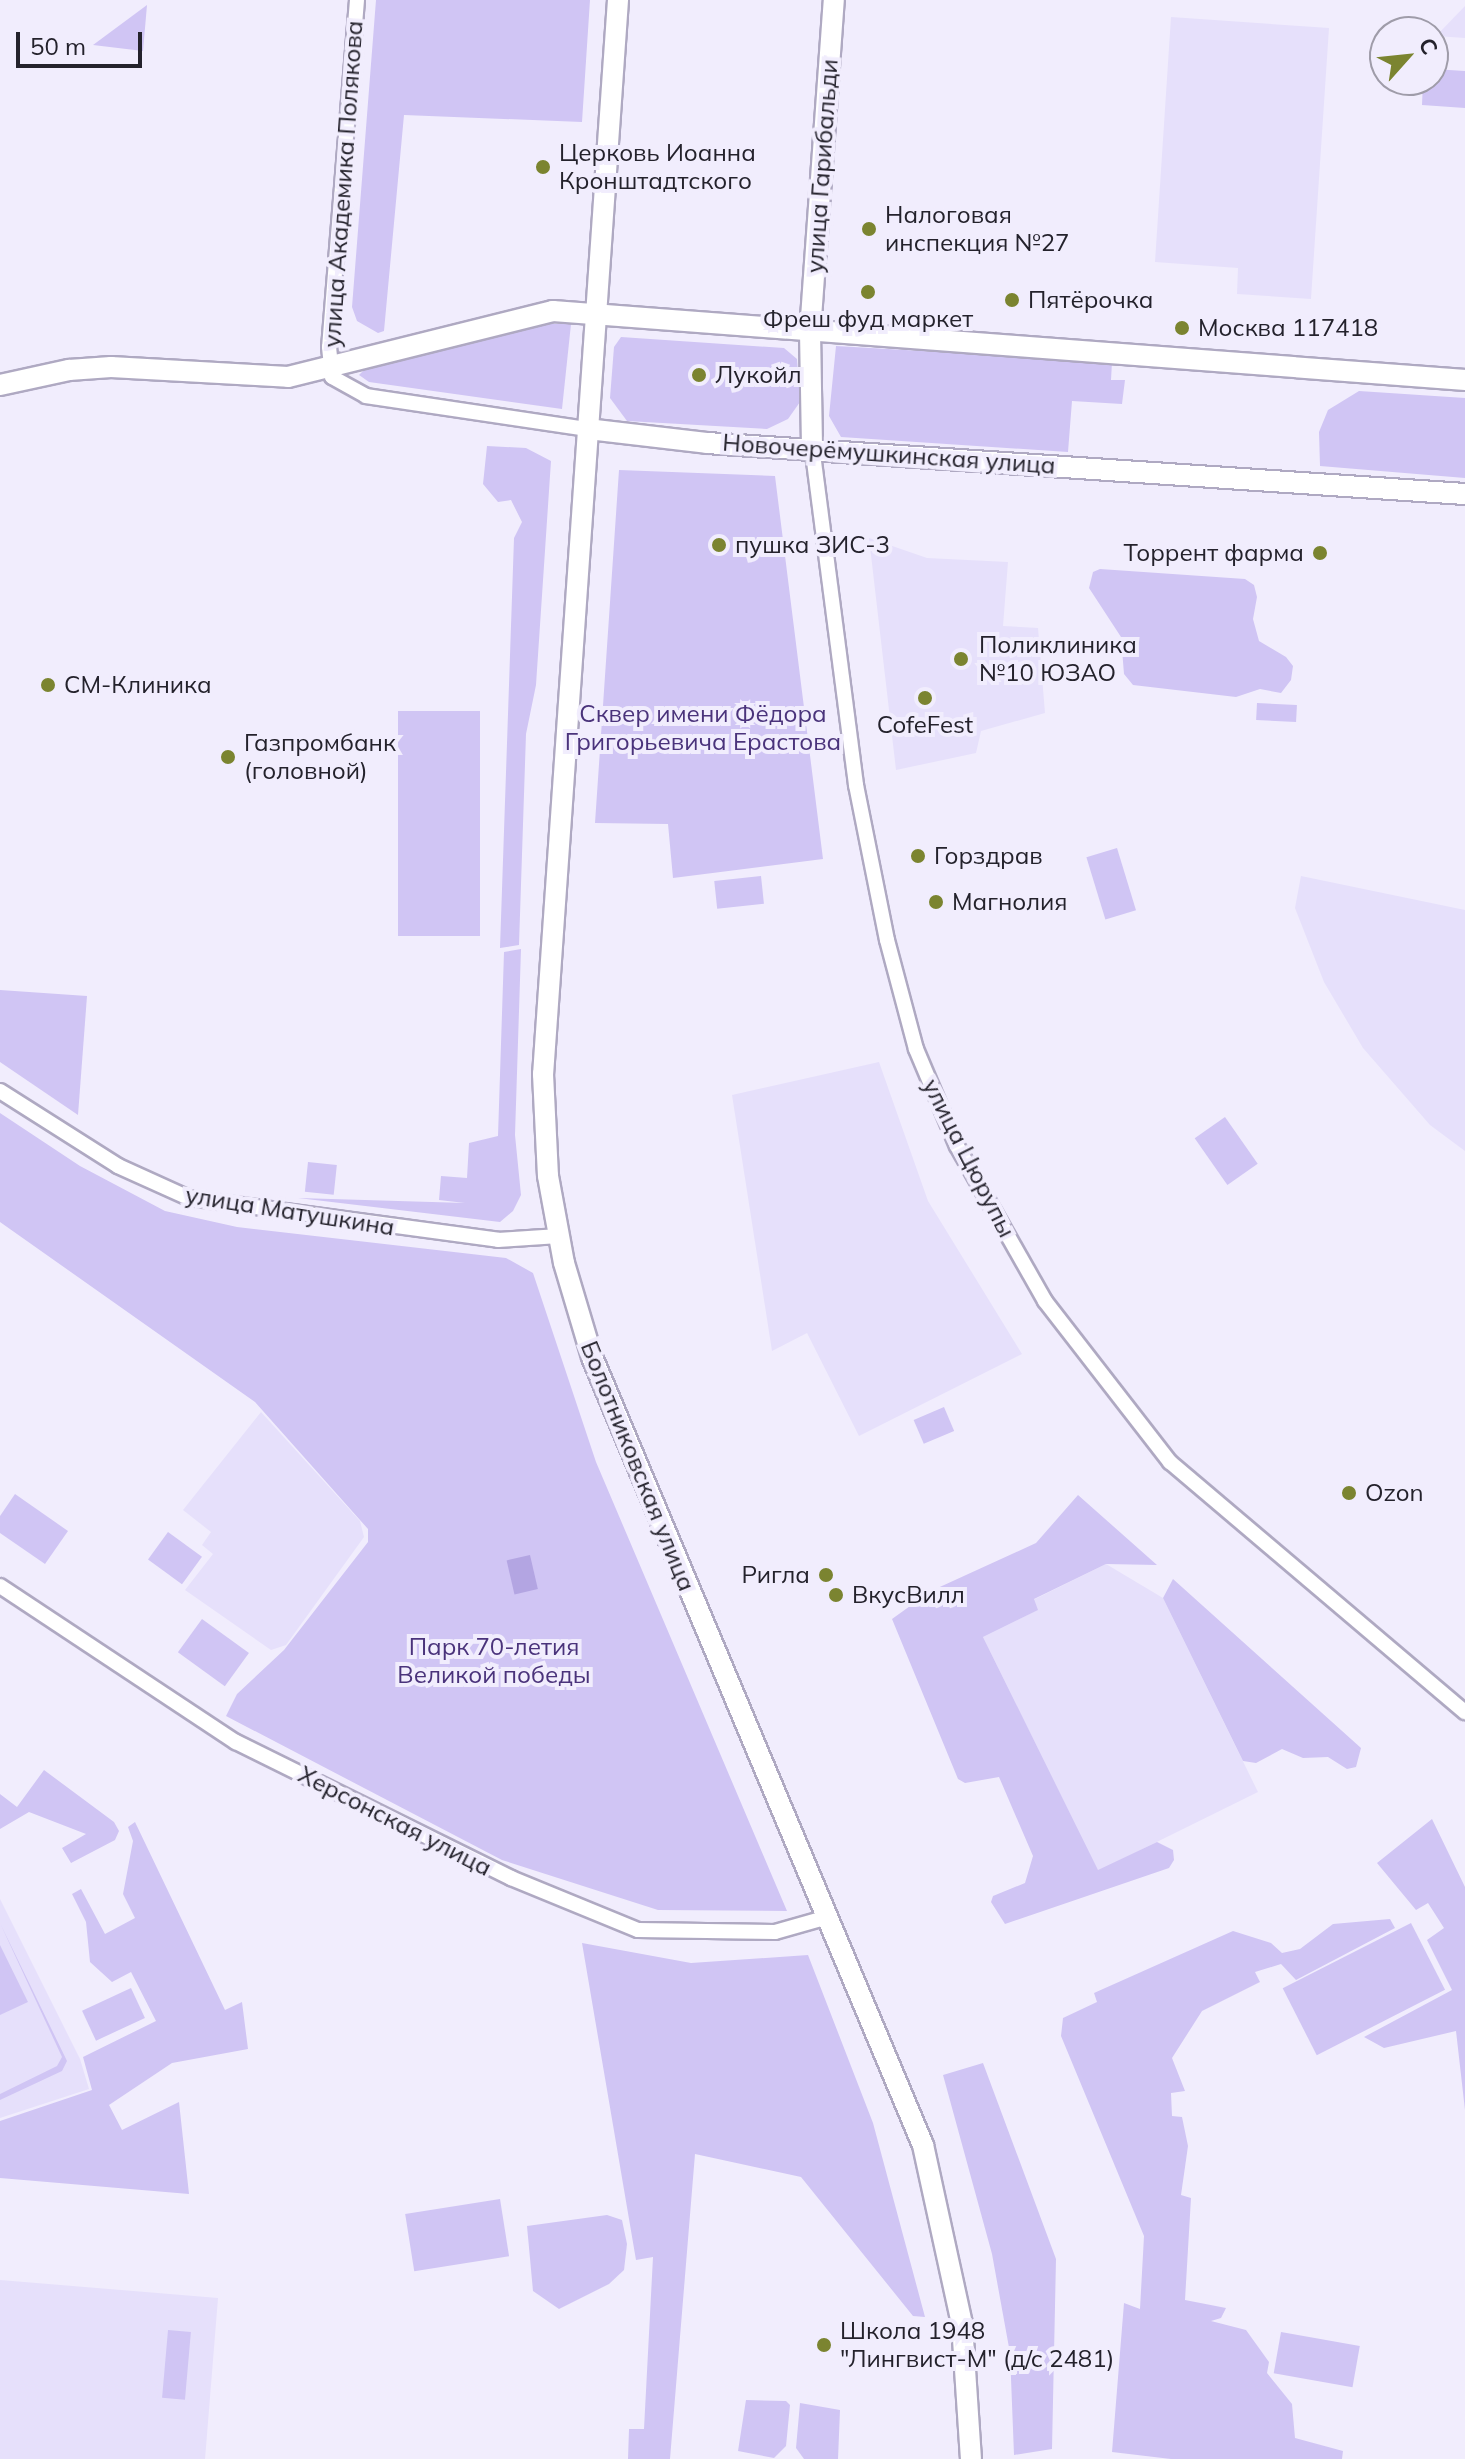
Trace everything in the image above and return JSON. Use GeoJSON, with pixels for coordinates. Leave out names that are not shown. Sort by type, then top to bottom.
{"type":"FeatureCollection","features":[{"type":"Feature","properties":{"kind":"street","name":"улица Академика Полякова"},"geometry":{"type":"LineString","coordinates":[[329,367],[357,0]]}},
{"type":"Feature","properties":{"kind":"street"},"geometry":{"type":"LineString","coordinates":[[588,429],[618,0]]}},
{"type":"Feature","properties":{"kind":"street","name":"улица Гарибальди"},"geometry":{"type":"LineString","coordinates":[[810,332],[834,0]]}},
{"type":"Feature","properties":{"kind":"street"},"geometry":{"type":"LineString","coordinates":[[0,385],[88,368],[288,377],[540,313],[1465,380]]}},
{"type":"Feature","properties":{"kind":"street","name":"улица Цюрупы"},"geometry":{"type":"LineString","coordinates":[[810,332],[812,446],[856,785],[887,940],[916,1049],[957,1146],[1045,1301],[1170,1462],[1465,1712]]}},
{"type":"Feature","properties":{"kind":"street","name":"Новочерёмушкинская улица"},"geometry":{"type":"LineString","coordinates":[[329,367],[332,377],[356,394],[588,429],[707,443],[812,446],[1465,494]]}},
{"type":"Feature","properties":{"kind":"street","name":"Болотниковская улица"},"geometry":{"type":"LineString","coordinates":[[588,429],[543,1074],[544,1143],[559,1236],[579,1319],[615,1414],[906,2097],[933,2179],[962,2324],[971,2459]]}},
{"type":"Feature","properties":{"kind":"street","name":"улица Матушкина"},"geometry":{"type":"LineString","coordinates":[[0,1091],[118,1166],[189,1198],[498,1240],[559,1236]]}},
{"type":"Feature","properties":{"kind":"street","name":"Херсонская улица"},"geometry":{"type":"LineString","coordinates":[[0,1586],[236,1742],[511,1878],[638,1930],[775,1932],[828,1917]]}},
{"type":"Feature","properties":{"kind":"shaded area"},"geometry":{"type":"Polygon","coordinates":[[[1465,6],[1465,38],[1449,37],[1449,23],[1465,6]]]}},
{"type":"Feature","properties":{"kind":"shaded area"},"geometry":{"type":"Polygon","coordinates":[[[1171,17],[1329,28],[1311,299],[1237,294],[1238,268],[1155,262],[1171,17]]]}},
{"type":"Feature","properties":{"kind":"shaded area","name":"Поликлиника №10 ЮЗАО"},"geometry":{"type":"Polygon","coordinates":[[[869,538],[927,558],[1008,562],[1003,626],[1038,628],[1045,713],[981,731],[976,753],[896,770],[869,538]]]}},
{"type":"Feature","properties":{"kind":"shaded area"},"geometry":{"type":"Polygon","coordinates":[[[1301,876],[1465,910],[1465,1151],[1430,1125],[1363,1048],[1324,982],[1295,908],[1301,876]]]}},
{"type":"Feature","properties":{"kind":"shaded area"},"geometry":{"type":"Polygon","coordinates":[[[879,1062],[928,1201],[1022,1354],[859,1436],[807,1333],[772,1351],[732,1095],[879,1062]]]}},
{"type":"Feature","properties":{"kind":"shaded area"},"geometry":{"type":"Polygon","coordinates":[[[261,1412],[360,1521],[364,1537],[286,1645],[271,1650],[185,1590],[213,1554],[202,1545],[211,1532],[183,1510],[261,1412]]]}},
{"type":"Feature","properties":{"kind":"shaded area"},"geometry":{"type":"Polygon","coordinates":[[[530,1555],[538,1589],[514,1595],[507,1560],[530,1555]]]}},
{"type":"Feature","properties":{"kind":"shaded area"},"geometry":{"type":"Polygon","coordinates":[[[1106,1564],[1163,1598],[1258,1792],[1098,1871],[983,1637],[1037,1610],[1033,1600],[1106,1564]]]}},
{"type":"Feature","properties":{"kind":"shaded area"},"geometry":{"type":"Polygon","coordinates":[[[0,1899],[80,2059],[89,2089],[0,2118],[0,1899]]]}},
{"type":"Feature","properties":{"kind":"shaded area"},"geometry":{"type":"Polygon","coordinates":[[[0,2280],[218,2298],[205,2459],[0,2459],[0,2280]]]}},
{"type":"Feature","properties":{"kind":"green space"},"geometry":{"type":"Polygon","coordinates":[[[376,0],[590,0],[582,122],[404,115],[384,331],[378,333],[357,321],[352,307],[376,0]]]}},
{"type":"Feature","properties":{"kind":"green space"},"geometry":{"type":"Polygon","coordinates":[[[147,5],[143,51],[93,45],[147,5]]]}},
{"type":"Feature","properties":{"kind":"green space"},"geometry":{"type":"Polygon","coordinates":[[[1449,70],[1465,71],[1465,108],[1422,105],[1422,96],[1449,96],[1449,70]]]}},
{"type":"Feature","properties":{"kind":"green space"},"geometry":{"type":"Polygon","coordinates":[[[543,324],[571,324],[562,409],[369,382],[359,375],[369,365],[543,324]]]}},
{"type":"Feature","properties":{"kind":"green space"},"geometry":{"type":"Polygon","coordinates":[[[621,337],[784,348],[797,359],[800,402],[788,419],[767,429],[627,421],[610,398],[614,347],[621,337]]]}},
{"type":"Feature","properties":{"kind":"green space"},"geometry":{"type":"Polygon","coordinates":[[[836,346],[1112,362],[1111,380],[1125,380],[1122,404],[1072,401],[1068,452],[841,437],[829,416],[836,346]]]}},
{"type":"Feature","properties":{"kind":"green space"},"geometry":{"type":"Polygon","coordinates":[[[1359,391],[1465,398],[1465,478],[1320,466],[1319,432],[1328,410],[1359,391]]]}},
{"type":"Feature","properties":{"kind":"green space"},"geometry":{"type":"Polygon","coordinates":[[[487,446],[526,448],[551,461],[536,685],[526,734],[519,945],[500,948],[514,538],[522,522],[511,500],[498,502],[483,484],[487,446]]]}},
{"type":"Feature","properties":{"kind":"green space","name":"Сквер имени Фёдора Григорьевича Ерастова"},"geometry":{"type":"Polygon","coordinates":[[[619,470],[775,476],[823,859],[673,878],[668,824],[595,823],[619,470]]]}},
{"type":"Feature","properties":{"kind":"green space"},"geometry":{"type":"Polygon","coordinates":[[[1100,569],[1245,579],[1254,585],[1257,597],[1253,619],[1259,641],[1286,657],[1293,666],[1291,680],[1281,693],[1260,689],[1236,697],[1133,685],[1124,674],[1121,637],[1089,588],[1093,572],[1100,569]]]}},
{"type":"Feature","properties":{"kind":"green space"},"geometry":{"type":"Polygon","coordinates":[[[1257,703],[1297,705],[1296,722],[1256,720],[1257,703]]]}},
{"type":"Feature","properties":{"kind":"green space"},"geometry":{"type":"Polygon","coordinates":[[[398,711],[480,711],[480,936],[398,936],[398,711]]]}},
{"type":"Feature","properties":{"kind":"green space"},"geometry":{"type":"Polygon","coordinates":[[[1117,848],[1136,910],[1105,920],[1086,857],[1117,848]]]}},
{"type":"Feature","properties":{"kind":"green space"},"geometry":{"type":"Polygon","coordinates":[[[761,876],[764,904],[717,909],[714,881],[761,876]]]}},
{"type":"Feature","properties":{"kind":"green space"},"geometry":{"type":"Polygon","coordinates":[[[521,949],[515,1135],[521,1195],[513,1211],[500,1222],[298,1198],[465,1203],[439,1200],[441,1176],[467,1178],[469,1143],[498,1136],[504,952],[521,949]]]}},
{"type":"Feature","properties":{"kind":"green space"},"geometry":{"type":"Polygon","coordinates":[[[0,990],[87,996],[78,1115],[0,1062],[0,990]]]}},
{"type":"Feature","properties":{"kind":"green space","name":"Парк 70-летия Великой победы"},"geometry":{"type":"Polygon","coordinates":[[[0,1113],[80,1166],[165,1211],[237,1227],[506,1258],[533,1273],[596,1462],[787,1911],[658,1910],[502,1860],[226,1716],[237,1694],[284,1650],[368,1542],[368,1529],[255,1402],[0,1222],[0,1113]]]}},
{"type":"Feature","properties":{"kind":"green space"},"geometry":{"type":"Polygon","coordinates":[[[1225,1117],[1258,1164],[1227,1185],[1195,1138],[1225,1117]]]}},
{"type":"Feature","properties":{"kind":"green space"},"geometry":{"type":"Polygon","coordinates":[[[308,1162],[337,1165],[334,1195],[305,1192],[308,1162]]]}},
{"type":"Feature","properties":{"kind":"green space"},"geometry":{"type":"Polygon","coordinates":[[[944,1407],[954,1431],[924,1444],[914,1420],[944,1407]]]}},
{"type":"Feature","properties":{"kind":"green space"},"geometry":{"type":"Polygon","coordinates":[[[15,1494],[68,1531],[45,1564],[0,1533],[0,1516],[15,1494]]]}},
{"type":"Feature","properties":{"kind":"green space"},"geometry":{"type":"Polygon","coordinates":[[[1078,1495],[1157,1565],[1106,1564],[1034,1599],[1038,1610],[983,1637],[1098,1870],[1157,1842],[1173,1850],[1174,1860],[1169,1868],[1005,1924],[991,1902],[993,1896],[1025,1883],[1033,1856],[999,1777],[965,1783],[958,1779],[892,1619],[931,1591],[1036,1543],[1078,1495]]]}},
{"type":"Feature","properties":{"kind":"green space"},"geometry":{"type":"Polygon","coordinates":[[[168,1532],[202,1557],[182,1584],[148,1560],[168,1532]]]}},
{"type":"Feature","properties":{"kind":"green space"},"geometry":{"type":"Polygon","coordinates":[[[1173,1579],[1361,1748],[1356,1767],[1347,1769],[1328,1757],[1303,1758],[1282,1749],[1256,1763],[1243,1761],[1163,1598],[1173,1579]]]}},
{"type":"Feature","properties":{"kind":"green space"},"geometry":{"type":"Polygon","coordinates":[[[202,1619],[249,1653],[225,1686],[178,1652],[202,1619]]]}},
{"type":"Feature","properties":{"kind":"green space"},"geometry":{"type":"Polygon","coordinates":[[[44,1770],[114,1822],[119,1831],[115,1840],[71,1863],[62,1848],[86,1834],[29,1812],[0,1829],[0,1794],[17,1807],[44,1770]]]}},
{"type":"Feature","properties":{"kind":"green space"},"geometry":{"type":"Polygon","coordinates":[[[1432,1819],[1465,1887],[1465,2110],[1456,2031],[1384,2048],[1364,2037],[1452,1990],[1427,1940],[1444,1928],[1428,1903],[1416,1910],[1377,1863],[1432,1819]]]}},
{"type":"Feature","properties":{"kind":"green space"},"geometry":{"type":"Polygon","coordinates":[[[135,1822],[225,2010],[242,2002],[248,2049],[172,2063],[109,2105],[122,2130],[179,2102],[189,2194],[0,2178],[0,2121],[92,2090],[83,2057],[156,2021],[131,1972],[112,1982],[90,1962],[86,1922],[72,1894],[81,1889],[105,1934],[135,1918],[123,1894],[133,1841],[128,1827],[135,1822]]]}},
{"type":"Feature","properties":{"kind":"green space"},"geometry":{"type":"Polygon","coordinates":[[[1390,1919],[1395,1928],[1296,1980],[1281,1964],[1255,1972],[1260,1982],[1202,2011],[1172,2058],[1185,2091],[1171,2093],[1172,2116],[1182,2117],[1188,2146],[1181,2195],[1191,2198],[1185,2300],[1226,2308],[1221,2318],[1211,2321],[1246,2330],[1269,2362],[1267,2373],[1292,2404],[1295,2438],[1343,2451],[1342,2459],[1171,2459],[1112,2452],[1124,2303],[1140,2309],[1144,2236],[1061,2036],[1063,2018],[1097,2002],[1094,1993],[1233,1931],[1271,1943],[1282,1953],[1300,1949],[1333,1924],[1390,1919]]]}},
{"type":"Feature","properties":{"kind":"green space"},"geometry":{"type":"Polygon","coordinates":[[[0,1923],[67,2061],[62,2071],[0,2100],[0,2094],[57,2066],[62,2057],[0,1923]]]}},
{"type":"Feature","properties":{"kind":"green space"},"geometry":{"type":"Polygon","coordinates":[[[1411,1923],[1445,1990],[1317,2055],[1283,1988],[1411,1923]]]}},
{"type":"Feature","properties":{"kind":"green space"},"geometry":{"type":"Polygon","coordinates":[[[582,1943],[691,1963],[808,1955],[873,2123],[925,2317],[913,2316],[801,2177],[695,2154],[670,2459],[628,2459],[629,2429],[644,2429],[653,2257],[636,2260],[582,1943]]]}},
{"type":"Feature","properties":{"kind":"green space"},"geometry":{"type":"Polygon","coordinates":[[[0,1945],[28,2002],[0,2015],[0,1945]]]}},
{"type":"Feature","properties":{"kind":"green space"},"geometry":{"type":"Polygon","coordinates":[[[131,1988],[145,2018],[96,2041],[82,2011],[131,1988]]]}},
{"type":"Feature","properties":{"kind":"green space"},"geometry":{"type":"Polygon","coordinates":[[[983,2063],[1056,2259],[1052,2449],[1014,2455],[1010,2353],[992,2254],[943,2075],[983,2063]]]}},
{"type":"Feature","properties":{"kind":"green space"},"geometry":{"type":"Polygon","coordinates":[[[500,2199],[509,2256],[414,2271],[405,2214],[500,2199]]]}},
{"type":"Feature","properties":{"kind":"green space"},"geometry":{"type":"Polygon","coordinates":[[[607,2215],[622,2220],[627,2244],[624,2270],[609,2284],[559,2309],[533,2291],[527,2226],[607,2215]]]}},
{"type":"Feature","properties":{"kind":"green space"},"geometry":{"type":"Polygon","coordinates":[[[168,2330],[191,2332],[185,2400],[162,2398],[168,2330]]]}},
{"type":"Feature","properties":{"kind":"green space"},"geometry":{"type":"Polygon","coordinates":[[[1281,2332],[1360,2346],[1352,2387],[1274,2373],[1281,2332]]]}},
{"type":"Feature","properties":{"kind":"green space"},"geometry":{"type":"Polygon","coordinates":[[[746,2400],[786,2401],[790,2405],[786,2446],[774,2458],[738,2451],[746,2400]]]}},
{"type":"Feature","properties":{"kind":"green space"},"geometry":{"type":"Polygon","coordinates":[[[800,2403],[840,2410],[838,2459],[804,2459],[796,2448],[800,2403]]]}},
{"type":"Feature","properties":{"kind":"place","name":"Церковь Иоанна Кронштадтского"},"geometry":{"type":"Point","coordinates":[543,167]}},
{"type":"Feature","properties":{"kind":"place","name":"Налоговая инспекция №27"},"geometry":{"type":"Point","coordinates":[869,229]}},
{"type":"Feature","properties":{"kind":"place","name":"Фреш фуд маркет"},"geometry":{"type":"Point","coordinates":[868,292]}},
{"type":"Feature","properties":{"kind":"place","name":"Пятёрочка"},"geometry":{"type":"Point","coordinates":[1012,300]}},
{"type":"Feature","properties":{"kind":"place","name":"Москва 117418"},"geometry":{"type":"Point","coordinates":[1182,328]}},
{"type":"Feature","properties":{"kind":"place","name":"Лукойл"},"geometry":{"type":"Point","coordinates":[699,375]}},
{"type":"Feature","properties":{"kind":"place","name":"пушка ЗИС-3"},"geometry":{"type":"Point","coordinates":[719,545]}},
{"type":"Feature","properties":{"kind":"place","name":"Торрент фарма"},"geometry":{"type":"Point","coordinates":[1320,553]}},
{"type":"Feature","properties":{"kind":"place","name":"Поликлиника №10 ЮЗАО"},"geometry":{"type":"Point","coordinates":[961,659]}},
{"type":"Feature","properties":{"kind":"place","name":"СМ-Клиника"},"geometry":{"type":"Point","coordinates":[48,685]}},
{"type":"Feature","properties":{"kind":"place","name":"CofeFest"},"geometry":{"type":"Point","coordinates":[925,698]}},
{"type":"Feature","properties":{"kind":"place","name":"Газпромбанк (головной)"},"geometry":{"type":"Point","coordinates":[228,757]}},
{"type":"Feature","properties":{"kind":"place","name":"Горздрав"},"geometry":{"type":"Point","coordinates":[918,856]}},
{"type":"Feature","properties":{"kind":"place","name":"Магнолия"},"geometry":{"type":"Point","coordinates":[936,902]}},
{"type":"Feature","properties":{"kind":"place","name":"Ozon"},"geometry":{"type":"Point","coordinates":[1349,1493]}},
{"type":"Feature","properties":{"kind":"place","name":"Ригла"},"geometry":{"type":"Point","coordinates":[826,1575]}},
{"type":"Feature","properties":{"kind":"place","name":"ВкусВилл"},"geometry":{"type":"Point","coordinates":[836,1595]}},
{"type":"Feature","properties":{"kind":"place","name":"Школа 1948 \"Лингвист-М\" (д/с 2481)"},"geometry":{"type":"Point","coordinates":[824,2345]}}]}
